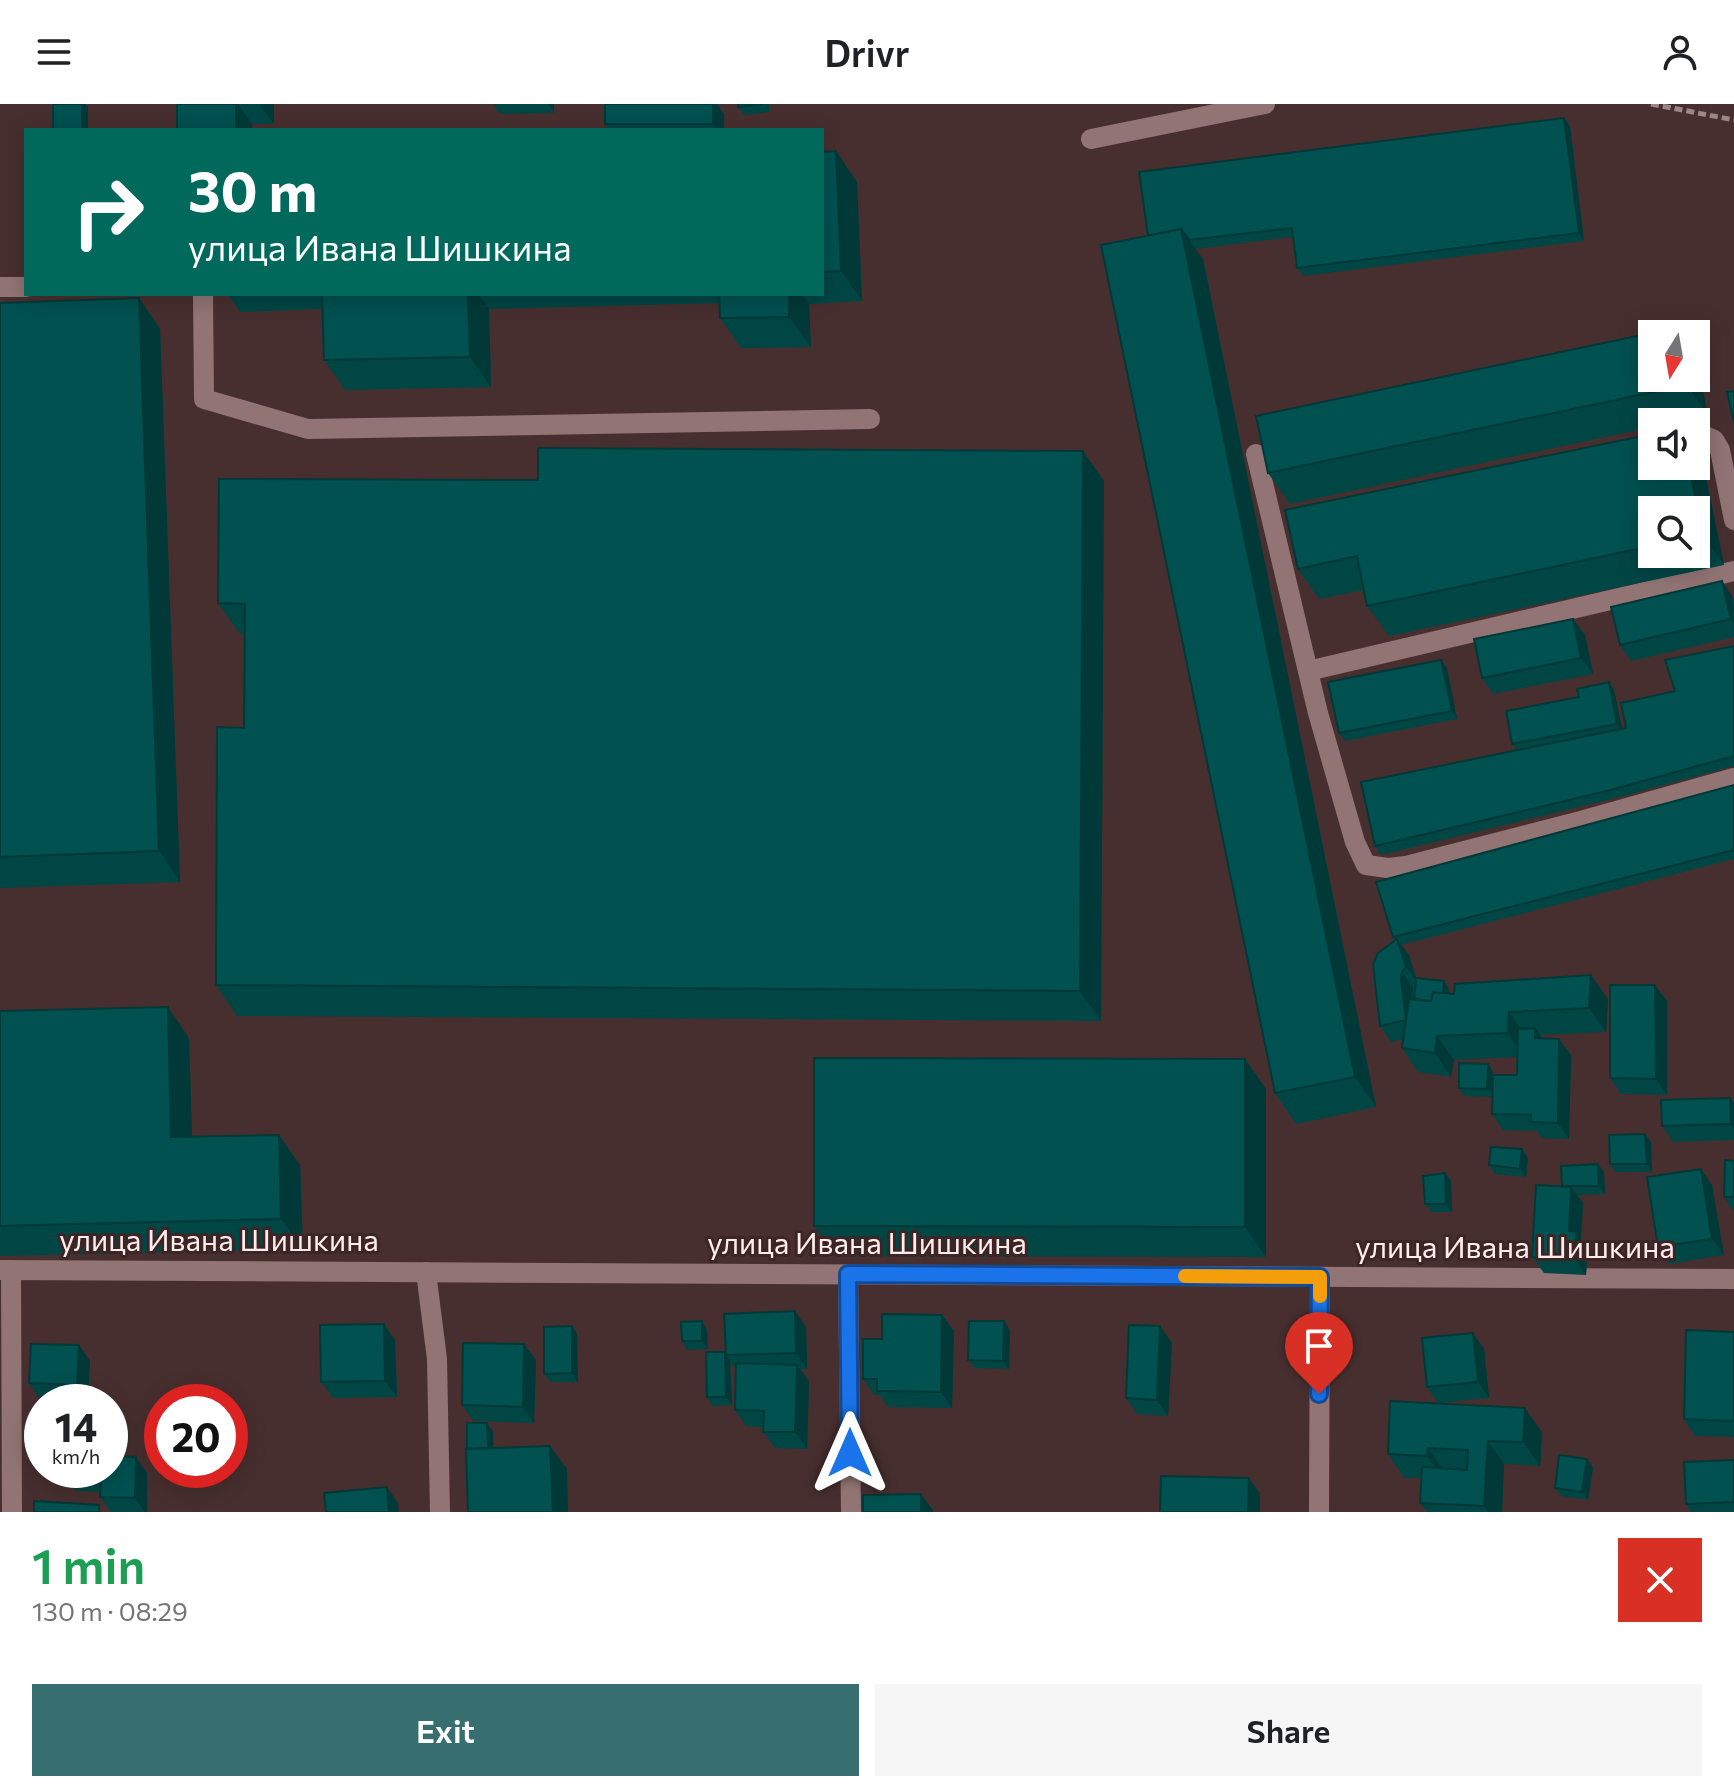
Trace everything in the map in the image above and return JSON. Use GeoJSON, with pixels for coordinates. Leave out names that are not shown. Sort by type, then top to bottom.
{"type":"FeatureCollection","features":[{"type":"Feature","properties":{"kind":"street"},"geometry":{"type":"LineString","coordinates":[[1091,139],[1249,105]]}},
{"type":"Feature","properties":{"kind":"street"},"geometry":{"type":"LineString","coordinates":[[0,287],[24,287]]}},
{"type":"Feature","properties":{"kind":"street"},"geometry":{"type":"LineString","coordinates":[[203,296],[204,399],[308,429],[870,419]]}},
{"type":"Feature","properties":{"kind":"street"},"geometry":{"type":"LineString","coordinates":[[1710,438],[1720,450],[1734,520]]}},
{"type":"Feature","properties":{"kind":"street"},"geometry":{"type":"LineString","coordinates":[[1256,454],[1281,526],[1308,671],[1360,857],[1366,865],[1376,868],[1406,866],[1734,778]]}},
{"type":"Feature","properties":{"kind":"street"},"geometry":{"type":"LineString","coordinates":[[1308,671],[1734,571]]}},
{"type":"Feature","properties":{"kind":"street"},"geometry":{"type":"LineString","coordinates":[[5,1270],[12,1512]]}},
{"type":"Feature","properties":{"kind":"street","name":"улица Ивана Шишкина"},"geometry":{"type":"LineString","coordinates":[[5,1270],[1734,1279]]}},
{"type":"Feature","properties":{"kind":"street"},"geometry":{"type":"LineString","coordinates":[[426,1272],[437,1359],[440,1512]]}},
{"type":"Feature","properties":{"kind":"street"},"geometry":{"type":"LineString","coordinates":[[848,1274],[851,1512]]}},
{"type":"Feature","properties":{"kind":"street"},"geometry":{"type":"LineString","coordinates":[[1319,1512],[1320,1277]]}},
{"type":"Feature","properties":{"kind":"path"},"geometry":{"type":"LineString","coordinates":[[1651,104],[1734,120]]}},
{"type":"Feature","properties":{"kind":"building"},"geometry":{"type":"Polygon","coordinates":[[[53,104],[82,104],[82,128],[53,128],[53,104]]]}},
{"type":"Feature","properties":{"kind":"building"},"geometry":{"type":"Polygon","coordinates":[[[177,104],[236,104],[236,128],[177,128],[177,104]]]}},
{"type":"Feature","properties":{"kind":"building"},"geometry":{"type":"Polygon","coordinates":[[[605,104],[713,104],[713,124],[605,124],[605,104]]]}},
{"type":"Feature","properties":{"kind":"building"},"geometry":{"type":"Polygon","coordinates":[[[1564,118],[1579,233],[1297,268],[1292,228],[1190,240],[1181,229],[1148,236],[1139,172],[1564,118]]]}},
{"type":"Feature","properties":{"kind":"building"},"geometry":{"type":"Polygon","coordinates":[[[836,151],[841,271],[824,272],[824,152],[836,151]]]}},
{"type":"Feature","properties":{"kind":"building"},"geometry":{"type":"Polygon","coordinates":[[[1181,229],[1355,1077],[1275,1093],[1101,245],[1181,229]]]}},
{"type":"Feature","properties":{"kind":"building"},"geometry":{"type":"Polygon","coordinates":[[[322,296],[468,296],[470,357],[324,360],[322,296]]]}},
{"type":"Feature","properties":{"kind":"building"},"geometry":{"type":"Polygon","coordinates":[[[719,296],[789,296],[789,317],[720,318],[719,296]]]}},
{"type":"Feature","properties":{"kind":"building"},"geometry":{"type":"Polygon","coordinates":[[[139,298],[159,851],[0,857],[0,303],[139,298]]]}},
{"type":"Feature","properties":{"kind":"building"},"geometry":{"type":"Polygon","coordinates":[[[1638,336],[1638,392],[1654,392],[1268,473],[1256,416],[1638,336]]]}},
{"type":"Feature","properties":{"kind":"building"},"geometry":{"type":"Polygon","coordinates":[[[1734,391],[1734,423],[1727,392],[1734,391]]]}},
{"type":"Feature","properties":{"kind":"building"},"geometry":{"type":"Polygon","coordinates":[[[1638,437],[1638,480],[1692,480],[1695,496],[1638,496],[1638,549],[1367,606],[1357,556],[1298,569],[1285,510],[1638,437]]]}},
{"type":"Feature","properties":{"kind":"building"},"geometry":{"type":"Polygon","coordinates":[[[538,448],[1083,451],[1080,991],[216,985],[217,727],[244,728],[245,604],[218,603],[219,479],[538,480],[538,448]]]}},
{"type":"Feature","properties":{"kind":"building"},"geometry":{"type":"Polygon","coordinates":[[[1722,581],[1731,619],[1620,645],[1611,607],[1722,581]]]}},
{"type":"Feature","properties":{"kind":"building"},"geometry":{"type":"Polygon","coordinates":[[[1573,619],[1581,658],[1482,678],[1474,639],[1573,619]]]}},
{"type":"Feature","properties":{"kind":"building"},"geometry":{"type":"Polygon","coordinates":[[[1734,646],[1734,756],[1607,791],[1375,846],[1361,782],[1626,728],[1621,703],[1675,691],[1665,660],[1734,646]]]}},
{"type":"Feature","properties":{"kind":"building"},"geometry":{"type":"Polygon","coordinates":[[[1441,660],[1452,711],[1339,733],[1328,682],[1441,660]]]}},
{"type":"Feature","properties":{"kind":"building"},"geometry":{"type":"Polygon","coordinates":[[[1609,682],[1617,724],[1512,744],[1506,711],[1579,697],[1577,689],[1609,682]]]}},
{"type":"Feature","properties":{"kind":"building"},"geometry":{"type":"Polygon","coordinates":[[[1734,785],[1734,850],[1393,937],[1376,882],[1734,785]]]}},
{"type":"Feature","properties":{"kind":"building"},"geometry":{"type":"Polygon","coordinates":[[[1397,939],[1406,967],[1401,979],[1406,1020],[1380,1026],[1373,964],[1378,953],[1397,939]]]}},
{"type":"Feature","properties":{"kind":"building"},"geometry":{"type":"Polygon","coordinates":[[[1591,975],[1589,1008],[1509,1012],[1508,1033],[1437,1036],[1435,1053],[1402,1048],[1409,999],[1431,1001],[1433,992],[1454,994],[1455,984],[1591,975]]]}},
{"type":"Feature","properties":{"kind":"building"},"geometry":{"type":"Polygon","coordinates":[[[1416,978],[1444,981],[1443,993],[1433,992],[1431,1001],[1414,999],[1416,978]]]}},
{"type":"Feature","properties":{"kind":"building"},"geometry":{"type":"Polygon","coordinates":[[[1610,985],[1655,985],[1656,1079],[1610,1078],[1610,985]]]}},
{"type":"Feature","properties":{"kind":"building"},"geometry":{"type":"Polygon","coordinates":[[[168,1007],[171,1137],[279,1135],[281,1219],[0,1226],[0,1011],[168,1007]]]}},
{"type":"Feature","properties":{"kind":"building"},"geometry":{"type":"Polygon","coordinates":[[[1535,1028],[1535,1038],[1559,1039],[1558,1123],[1531,1122],[1531,1115],[1492,1114],[1493,1075],[1517,1075],[1518,1029],[1535,1028]]]}},
{"type":"Feature","properties":{"kind":"building"},"geometry":{"type":"Polygon","coordinates":[[[814,1058],[1245,1059],[1245,1227],[814,1226],[814,1058]]]}},
{"type":"Feature","properties":{"kind":"building"},"geometry":{"type":"Polygon","coordinates":[[[1459,1063],[1488,1064],[1487,1089],[1459,1088],[1459,1063]]]}},
{"type":"Feature","properties":{"kind":"building"},"geometry":{"type":"Polygon","coordinates":[[[1730,1098],[1731,1124],[1662,1126],[1661,1100],[1730,1098]]]}},
{"type":"Feature","properties":{"kind":"building"},"geometry":{"type":"Polygon","coordinates":[[[1645,1134],[1647,1164],[1610,1164],[1609,1135],[1645,1134]]]}},
{"type":"Feature","properties":{"kind":"building"},"geometry":{"type":"Polygon","coordinates":[[[1491,1147],[1522,1149],[1520,1169],[1489,1165],[1491,1147]]]}},
{"type":"Feature","properties":{"kind":"building"},"geometry":{"type":"Polygon","coordinates":[[[1725,1160],[1734,1161],[1734,1197],[1724,1197],[1725,1160]]]}},
{"type":"Feature","properties":{"kind":"building"},"geometry":{"type":"Polygon","coordinates":[[[1598,1164],[1599,1186],[1562,1186],[1561,1166],[1598,1164]]]}},
{"type":"Feature","properties":{"kind":"building"},"geometry":{"type":"Polygon","coordinates":[[[1701,1169],[1712,1239],[1658,1247],[1647,1177],[1701,1169]]]}},
{"type":"Feature","properties":{"kind":"building"},"geometry":{"type":"Polygon","coordinates":[[[1445,1173],[1446,1204],[1425,1204],[1423,1176],[1445,1173]]]}},
{"type":"Feature","properties":{"kind":"building"},"geometry":{"type":"Polygon","coordinates":[[[1536,1185],[1571,1187],[1569,1231],[1576,1232],[1575,1259],[1532,1257],[1536,1185]]]}},
{"type":"Feature","properties":{"kind":"building"},"geometry":{"type":"Polygon","coordinates":[[[795,1311],[796,1353],[726,1355],[724,1314],[795,1311]]]}},
{"type":"Feature","properties":{"kind":"building"},"geometry":{"type":"Polygon","coordinates":[[[882,1314],[942,1315],[941,1392],[877,1391],[877,1379],[863,1379],[863,1339],[882,1339],[882,1314]]]}},
{"type":"Feature","properties":{"kind":"building"},"geometry":{"type":"Polygon","coordinates":[[[702,1321],[702,1341],[682,1341],[681,1322],[702,1321]]]}},
{"type":"Feature","properties":{"kind":"building"},"geometry":{"type":"Polygon","coordinates":[[[969,1321],[1004,1321],[1003,1361],[968,1360],[969,1321]]]}},
{"type":"Feature","properties":{"kind":"building"},"geometry":{"type":"Polygon","coordinates":[[[384,1324],[385,1381],[321,1382],[320,1325],[384,1324]]]}},
{"type":"Feature","properties":{"kind":"building"},"geometry":{"type":"Polygon","coordinates":[[[1129,1325],[1160,1326],[1157,1400],[1126,1398],[1129,1325]]]}},
{"type":"Feature","properties":{"kind":"building"},"geometry":{"type":"Polygon","coordinates":[[[572,1326],[572,1373],[544,1374],[544,1327],[572,1326]]]}},
{"type":"Feature","properties":{"kind":"building"},"geometry":{"type":"Polygon","coordinates":[[[1686,1330],[1734,1332],[1734,1421],[1684,1419],[1686,1330]]]}},
{"type":"Feature","properties":{"kind":"building"},"geometry":{"type":"Polygon","coordinates":[[[1473,1333],[1478,1382],[1427,1387],[1422,1338],[1473,1333]]]}},
{"type":"Feature","properties":{"kind":"building"},"geometry":{"type":"Polygon","coordinates":[[[463,1343],[524,1344],[523,1407],[462,1405],[463,1343]]]}},
{"type":"Feature","properties":{"kind":"building"},"geometry":{"type":"Polygon","coordinates":[[[31,1344],[79,1345],[77,1384],[29,1383],[31,1344]]]}},
{"type":"Feature","properties":{"kind":"building"},"geometry":{"type":"Polygon","coordinates":[[[706,1352],[725,1352],[726,1397],[707,1397],[706,1352]]]}},
{"type":"Feature","properties":{"kind":"building"},"geometry":{"type":"Polygon","coordinates":[[[736,1363],[797,1365],[795,1432],[763,1432],[764,1411],[735,1410],[736,1363]]]}},
{"type":"Feature","properties":{"kind":"building"},"geometry":{"type":"Polygon","coordinates":[[[1390,1401],[1525,1408],[1523,1442],[1488,1441],[1484,1506],[1420,1503],[1422,1467],[1467,1470],[1468,1450],[1428,1448],[1427,1456],[1388,1454],[1390,1401]]]}},
{"type":"Feature","properties":{"kind":"building"},"geometry":{"type":"Polygon","coordinates":[[[467,1423],[487,1423],[488,1448],[467,1449],[467,1423]]]}},
{"type":"Feature","properties":{"kind":"building"},"geometry":{"type":"Polygon","coordinates":[[[550,1446],[553,1512],[468,1512],[466,1449],[550,1446]]]}},
{"type":"Feature","properties":{"kind":"building"},"geometry":{"type":"Polygon","coordinates":[[[1559,1455],[1587,1459],[1582,1492],[1555,1488],[1559,1455]]]}},
{"type":"Feature","properties":{"kind":"building"},"geometry":{"type":"Polygon","coordinates":[[[128,1457],[136,1457],[135,1498],[100,1497],[100,1488],[128,1488],[128,1457]]]}},
{"type":"Feature","properties":{"kind":"building"},"geometry":{"type":"Polygon","coordinates":[[[1734,1460],[1734,1502],[1686,1504],[1684,1462],[1734,1460]]]}},
{"type":"Feature","properties":{"kind":"building"},"geometry":{"type":"Polygon","coordinates":[[[1161,1476],[1249,1478],[1248,1512],[1160,1512],[1161,1476]]]}},
{"type":"Feature","properties":{"kind":"building"},"geometry":{"type":"Polygon","coordinates":[[[387,1487],[389,1512],[326,1512],[324,1493],[387,1487]]]}},
{"type":"Feature","properties":{"kind":"building"},"geometry":{"type":"Polygon","coordinates":[[[921,1494],[921,1512],[863,1512],[863,1495],[921,1494]]]}},
{"type":"Feature","properties":{"kind":"building"},"geometry":{"type":"Polygon","coordinates":[[[34,1501],[99,1505],[99,1512],[34,1512],[34,1501]]]}},
{"type":"Feature","properties":{"kind":"slow traffic"},"geometry":{"type":"LineString","coordinates":[[1185,1276],[1320,1277],[1320,1296]]}},
{"type":"Feature","properties":{"kind":"route"},"geometry":{"type":"LineString","coordinates":[[850,1453],[848,1274],[1320,1277],[1319,1394]]}}]}
